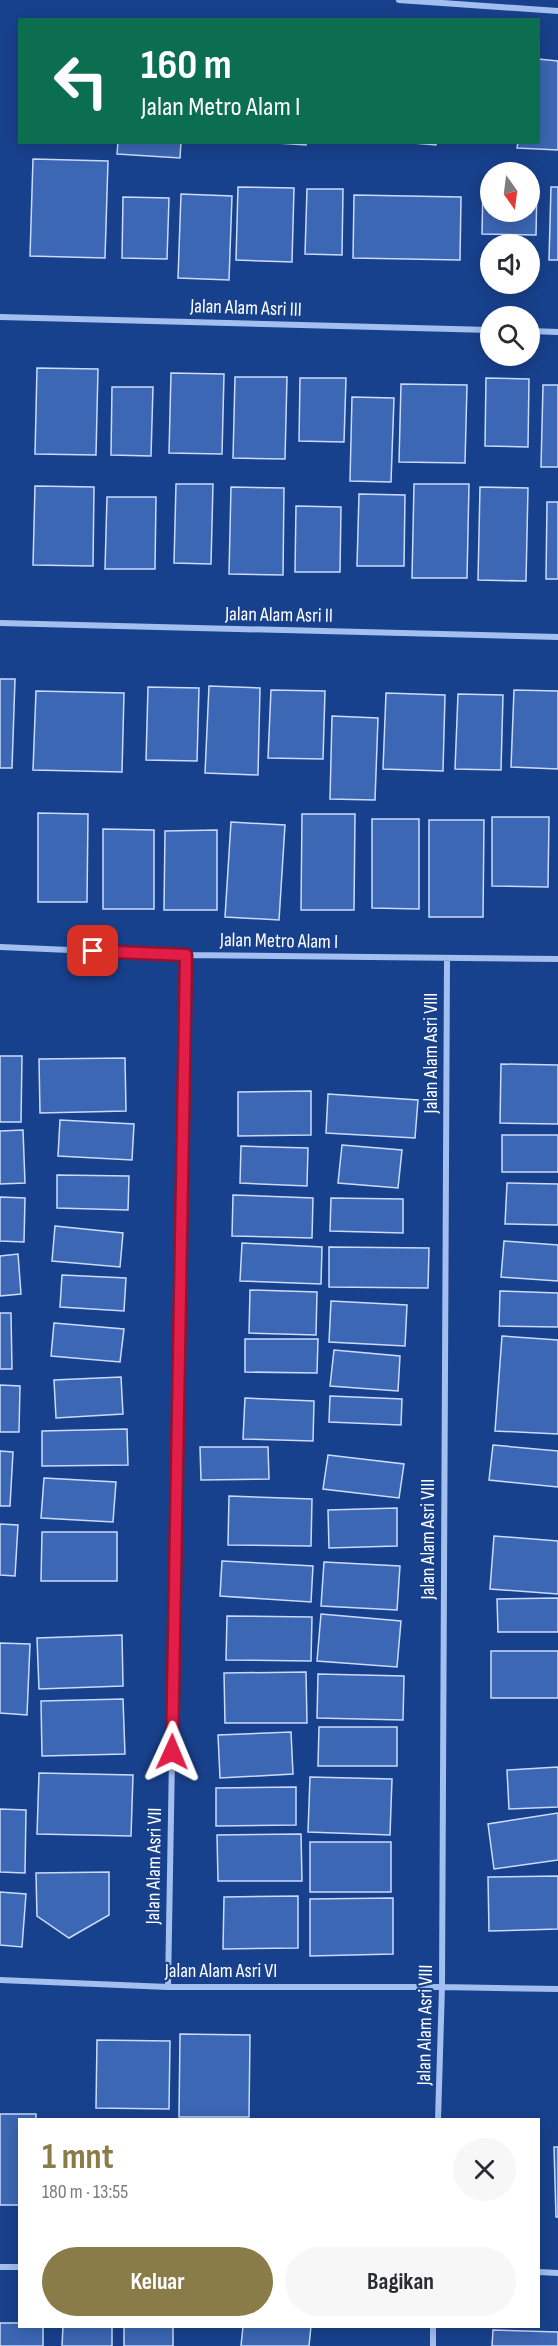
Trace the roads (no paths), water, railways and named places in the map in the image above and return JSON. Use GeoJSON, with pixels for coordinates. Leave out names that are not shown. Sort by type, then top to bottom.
{"type":"FeatureCollection","features":[{"type":"Feature","properties":{"kind":"street"},"geometry":{"type":"LineString","coordinates":[[399,0],[558,11]]}},
{"type":"Feature","properties":{"kind":"street","name":"Jalan Alam Asri III"},"geometry":{"type":"LineString","coordinates":[[0,317],[480,330]]}},
{"type":"Feature","properties":{"kind":"street"},"geometry":{"type":"LineString","coordinates":[[540,332],[558,332]]}},
{"type":"Feature","properties":{"kind":"street","name":"Jalan Alam Asri II"},"geometry":{"type":"LineString","coordinates":[[0,623],[558,638]]}},
{"type":"Feature","properties":{"kind":"street","name":"Jalan Metro Alam I"},"geometry":{"type":"LineString","coordinates":[[0,947],[186,955],[447,959],[558,958]]}},
{"type":"Feature","properties":{"kind":"street","name":"Jalan Alam Asri VII"},"geometry":{"type":"LineString","coordinates":[[168,1987],[186,955]]}},
{"type":"Feature","properties":{"kind":"street","name":"Jalan Alam Asri VIII"},"geometry":{"type":"LineString","coordinates":[[438,2118],[442,1987],[447,959]]}},
{"type":"Feature","properties":{"kind":"street","name":"Jalan Alam Asri VI"},"geometry":{"type":"LineString","coordinates":[[0,1980],[168,1987],[558,1989]]}},
{"type":"Feature","properties":{"kind":"street"},"geometry":{"type":"LineString","coordinates":[[0,2267],[18,2267]]}},
{"type":"Feature","properties":{"kind":"street"},"geometry":{"type":"LineString","coordinates":[[540,2272],[558,2273]]}},
{"type":"Feature","properties":{"kind":"street"},"geometry":{"type":"LineString","coordinates":[[433,2328],[433,2346]]}}]}
